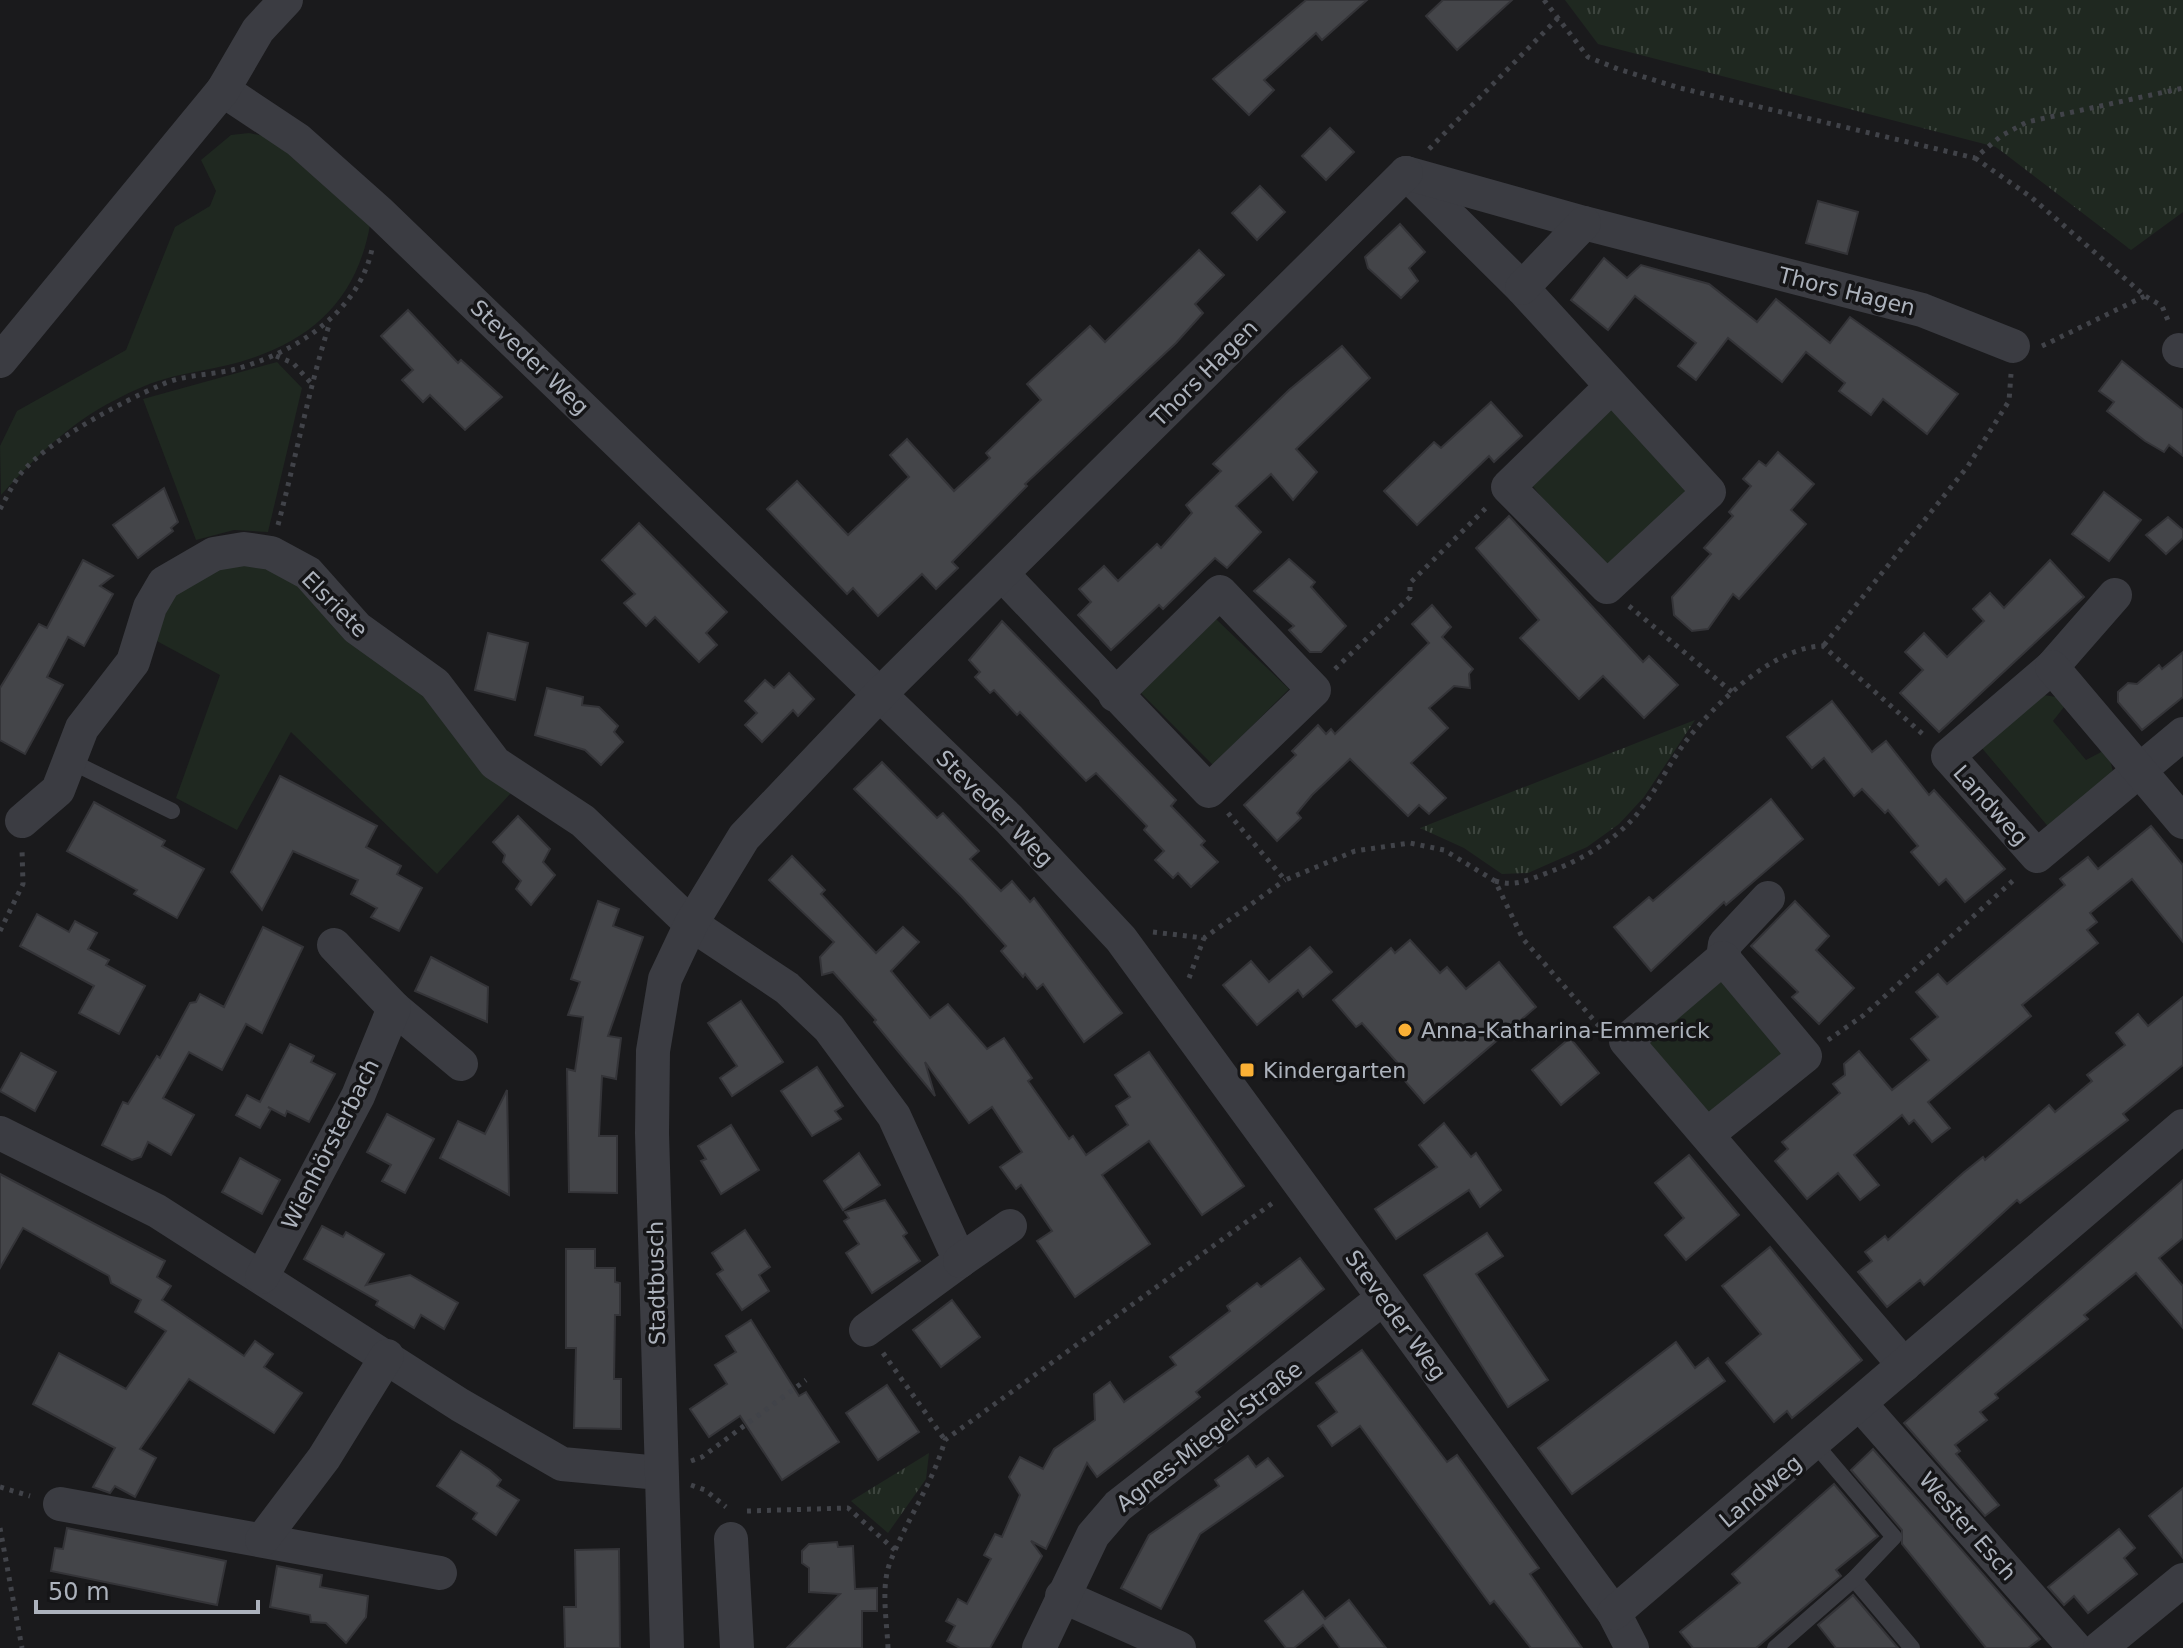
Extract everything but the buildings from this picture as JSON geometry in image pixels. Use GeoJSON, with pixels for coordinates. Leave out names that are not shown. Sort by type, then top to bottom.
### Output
{"type":"FeatureCollection","features":[{"type":"Feature","properties":{"kind":"street"},"geometry":{"type":"LineString","coordinates":[[0,361],[223,90],[258,30],[286,0]]}},
{"type":"Feature","properties":{"kind":"street","name":"Steveder Weg"},"geometry":{"type":"LineString","coordinates":[[223,90],[298,140],[380,213],[1009,819],[1121,939],[1614,1613],[1632,1648]]}},
{"type":"Feature","properties":{"kind":"street"},"geometry":{"type":"LineString","coordinates":[[1406,173],[1522,288],[1612,386],[1709,492],[1607,587],[1508,487],[1612,386]]}},
{"type":"Feature","properties":{"kind":"street","name":"Thors Hagen"},"geometry":{"type":"LineString","coordinates":[[880,694],[1406,173],[1584,223],[1922,310],[2013,346]]}},
{"type":"Feature","properties":{"kind":"street"},"geometry":{"type":"LineString","coordinates":[[1522,288],[1584,223]]}},
{"type":"Feature","properties":{"kind":"street","name":"Elsriete"},"geometry":{"type":"LineString","coordinates":[[22,821],[58,790],[82,728],[133,662],[150,607],[164,583],[214,554],[244,549],[271,553],[308,573],[357,628],[435,684],[495,763],[583,821],[691,924]]}},
{"type":"Feature","properties":{"kind":"street"},"geometry":{"type":"LineString","coordinates":[[1002,574],[1115,695],[1209,791],[1314,690],[1220,592],[1115,695]]}},
{"type":"Feature","properties":{"kind":"street","name":"Landweg"},"geometry":{"type":"LineString","coordinates":[[2115,595],[2052,667],[1948,756],[2037,856],[2141,773],[2183,734]]}},
{"type":"Feature","properties":{"kind":"street"},"geometry":{"type":"LineString","coordinates":[[2052,667],[2183,822]]}},
{"type":"Feature","properties":{"kind":"street","name":"Stadtbusch"},"geometry":{"type":"LineString","coordinates":[[667,1648],[660,1473],[653,1051],[665,979],[691,924],[744,837],[880,694]]}},
{"type":"Feature","properties":{"kind":"street"},"geometry":{"type":"LineString","coordinates":[[1768,898],[1725,944],[1723,958],[1626,1041],[1904,1365]]}},
{"type":"Feature","properties":{"kind":"street"},"geometry":{"type":"LineString","coordinates":[[691,924],[787,988],[829,1028],[894,1116],[960,1261]]}},
{"type":"Feature","properties":{"kind":"street"},"geometry":{"type":"LineString","coordinates":[[334,945],[394,1008],[461,1064]]}},
{"type":"Feature","properties":{"kind":"street"},"geometry":{"type":"LineString","coordinates":[[1708,1134],[1805,1056],[1723,958]]}},
{"type":"Feature","properties":{"kind":"street","name":"Wienhörsterbach"},"geometry":{"type":"LineString","coordinates":[[262,1277],[358,1096],[394,1008]]}},
{"type":"Feature","properties":{"kind":"street","name":"Landweg"},"geometry":{"type":"LineString","coordinates":[[1614,1613],[1861,1405],[2183,1126]]}},
{"type":"Feature","properties":{"kind":"street"},"geometry":{"type":"LineString","coordinates":[[0,1133],[157,1211],[460,1405],[562,1464],[660,1473]]}},
{"type":"Feature","properties":{"kind":"street"},"geometry":{"type":"LineString","coordinates":[[866,1330],[1010,1226]]}},
{"type":"Feature","properties":{"kind":"street","name":"Agnes-Miegel-Straße"},"geometry":{"type":"LineString","coordinates":[[1039,1648],[1093,1535],[1118,1506],[1382,1299]]}},
{"type":"Feature","properties":{"kind":"street"},"geometry":{"type":"LineString","coordinates":[[262,1540],[324,1458],[387,1356]]}},
{"type":"Feature","properties":{"kind":"street","name":"Wester Esch"},"geometry":{"type":"LineString","coordinates":[[1861,1405],[2075,1648]]}},
{"type":"Feature","properties":{"kind":"street"},"geometry":{"type":"LineString","coordinates":[[60,1504],[440,1573]]}},
{"type":"Feature","properties":{"kind":"street"},"geometry":{"type":"LineString","coordinates":[[731,1539],[737,1648]]}},
{"type":"Feature","properties":{"kind":"street"},"geometry":{"type":"LineString","coordinates":[[2100,1648],[2183,1580]]}},
{"type":"Feature","properties":{"kind":"street"},"geometry":{"type":"LineString","coordinates":[[1062,1596],[1179,1648]]}},
{"type":"Feature","properties":{"kind":"lane"},"geometry":{"type":"LineString","coordinates":[[68,760],[172,811]]}},
{"type":"Feature","properties":{"kind":"lane"},"geometry":{"type":"LineString","coordinates":[[1775,1648],[1854,1579],[1894,1537],[1815,1444]]}},
{"type":"Feature","properties":{"kind":"lane"},"geometry":{"type":"LineString","coordinates":[[1854,1579],[1912,1648]]}},
{"type":"Feature","properties":{"kind":"path"},"geometry":{"type":"LineString","coordinates":[[1544,0],[1588,57],[1618,69],[1680,88],[1975,158],[2031,197],[2145,296],[2043,346],[2013,346],[2009,401],[1968,466],[1823,646]]}},
{"type":"Feature","properties":{"kind":"path"},"geometry":{"type":"LineString","coordinates":[[1406,173],[1558,18]]}},
{"type":"Feature","properties":{"kind":"path"},"geometry":{"type":"LineString","coordinates":[[1975,158],[2001,136],[2027,122],[2183,88]]}},
{"type":"Feature","properties":{"kind":"path"},"geometry":{"type":"LineString","coordinates":[[0,509],[22,473],[61,439],[163,384],[233,369],[275,355],[330,321],[358,287],[370,258],[380,213]]}},
{"type":"Feature","properties":{"kind":"path"},"geometry":{"type":"LineString","coordinates":[[271,553],[309,410],[311,383],[330,321]]}},
{"type":"Feature","properties":{"kind":"path"},"geometry":{"type":"LineString","coordinates":[[275,355],[293,363],[311,383]]}},
{"type":"Feature","properties":{"kind":"path"},"geometry":{"type":"LineString","coordinates":[[1314,690],[1410,597],[1410,583],[1508,487]]}},
{"type":"Feature","properties":{"kind":"path"},"geometry":{"type":"LineString","coordinates":[[1607,587],[1732,692]]}},
{"type":"Feature","properties":{"kind":"path"},"geometry":{"type":"LineString","coordinates":[[1121,939],[1158,930],[1204,938],[1285,880],[1355,851],[1410,843],[1444,850],[1495,881],[1511,886],[1563,867],[1603,846],[1638,814],[1687,741],[1732,692],[1764,668],[1806,646],[1823,646],[1948,756]]}},
{"type":"Feature","properties":{"kind":"path"},"geometry":{"type":"LineString","coordinates":[[1209,791],[1285,880]]}},
{"type":"Feature","properties":{"kind":"path"},"geometry":{"type":"LineString","coordinates":[[0,931],[23,884],[22,821]]}},
{"type":"Feature","properties":{"kind":"path"},"geometry":{"type":"LineString","coordinates":[[1805,1056],[1864,1015],[1983,910],[2037,856]]}},
{"type":"Feature","properties":{"kind":"path"},"geometry":{"type":"LineString","coordinates":[[1495,881],[1523,939],[1610,1039],[1626,1041]]}},
{"type":"Feature","properties":{"kind":"path"},"geometry":{"type":"LineString","coordinates":[[888,1648],[886,1591],[891,1560],[937,1470],[945,1440],[1299,1182]]}},
{"type":"Feature","properties":{"kind":"path"},"geometry":{"type":"LineString","coordinates":[[866,1330],[945,1440]]}},
{"type":"Feature","properties":{"kind":"path"},"geometry":{"type":"LineString","coordinates":[[660,1473],[702,1457],[806,1380]]}},
{"type":"Feature","properties":{"kind":"path"},"geometry":{"type":"LineString","coordinates":[[660,1473],[705,1490],[731,1512],[848,1508],[897,1552]]}},
{"type":"Feature","properties":{"kind":"path"},"geometry":{"type":"LineString","coordinates":[[0,1528],[22,1648]]}},
{"type":"Feature","properties":{"kind":"green space"},"geometry":{"type":"Polygon","coordinates":[[[1565,0],[2183,0],[2183,212],[2131,250],[1996,147],[1598,44],[1565,0]]]}},
{"type":"Feature","properties":{"kind":"green space"},"geometry":{"type":"Polygon","coordinates":[[[249,133],[269,137],[370,225],[353,278],[339,299],[323,318],[281,346],[256,357],[151,384],[98,409],[48,447],[1,495],[0,446],[17,411],[126,350],[175,227],[210,206],[216,191],[201,160],[231,135],[249,133]]]}},
{"type":"Feature","properties":{"kind":"green space"},"geometry":{"type":"Polygon","coordinates":[[[277,362],[302,388],[268,532],[234,530],[196,540],[143,399],[277,362]]]}},
{"type":"Feature","properties":{"kind":"green space"},"geometry":{"type":"Polygon","coordinates":[[[1613,403],[1691,490],[1602,572],[1531,484],[1613,403]]]}},
{"type":"Feature","properties":{"kind":"green space"},"geometry":{"type":"Polygon","coordinates":[[[264,563],[296,581],[433,701],[511,793],[437,874],[291,732],[237,830],[176,798],[220,675],[153,639],[175,595],[207,569],[264,563]]]}},
{"type":"Feature","properties":{"kind":"green space"},"geometry":{"type":"Polygon","coordinates":[[[1216,619],[1289,689],[1213,765],[1141,693],[1216,619]]]}},
{"type":"Feature","properties":{"kind":"green space"},"geometry":{"type":"Polygon","coordinates":[[[2044,695],[2056,697],[2064,707],[2053,721],[2086,760],[2103,751],[2110,759],[2113,772],[2051,830],[1981,747],[2044,695]]]}},
{"type":"Feature","properties":{"kind":"green space"},"geometry":{"type":"Polygon","coordinates":[[[1695,720],[1644,797],[1619,824],[1587,847],[1528,873],[1502,874],[1464,848],[1420,828],[1695,720]]]}},
{"type":"Feature","properties":{"kind":"green space"},"geometry":{"type":"Polygon","coordinates":[[[1719,977],[1786,1055],[1711,1117],[1647,1040],[1719,977]]]}},
{"type":"Feature","properties":{"kind":"green space"},"geometry":{"type":"Polygon","coordinates":[[[929,1453],[926,1479],[888,1533],[851,1501],[929,1453]]]}},
{"type":"Feature","properties":{"kind":"place","name":"Anna-Katharina-Emmerick"},"geometry":{"type":"Point","coordinates":[1405,1030]}},
{"type":"Feature","properties":{"kind":"place","name":"Kindergarten"},"geometry":{"type":"Point","coordinates":[1247,1070]}}]}
